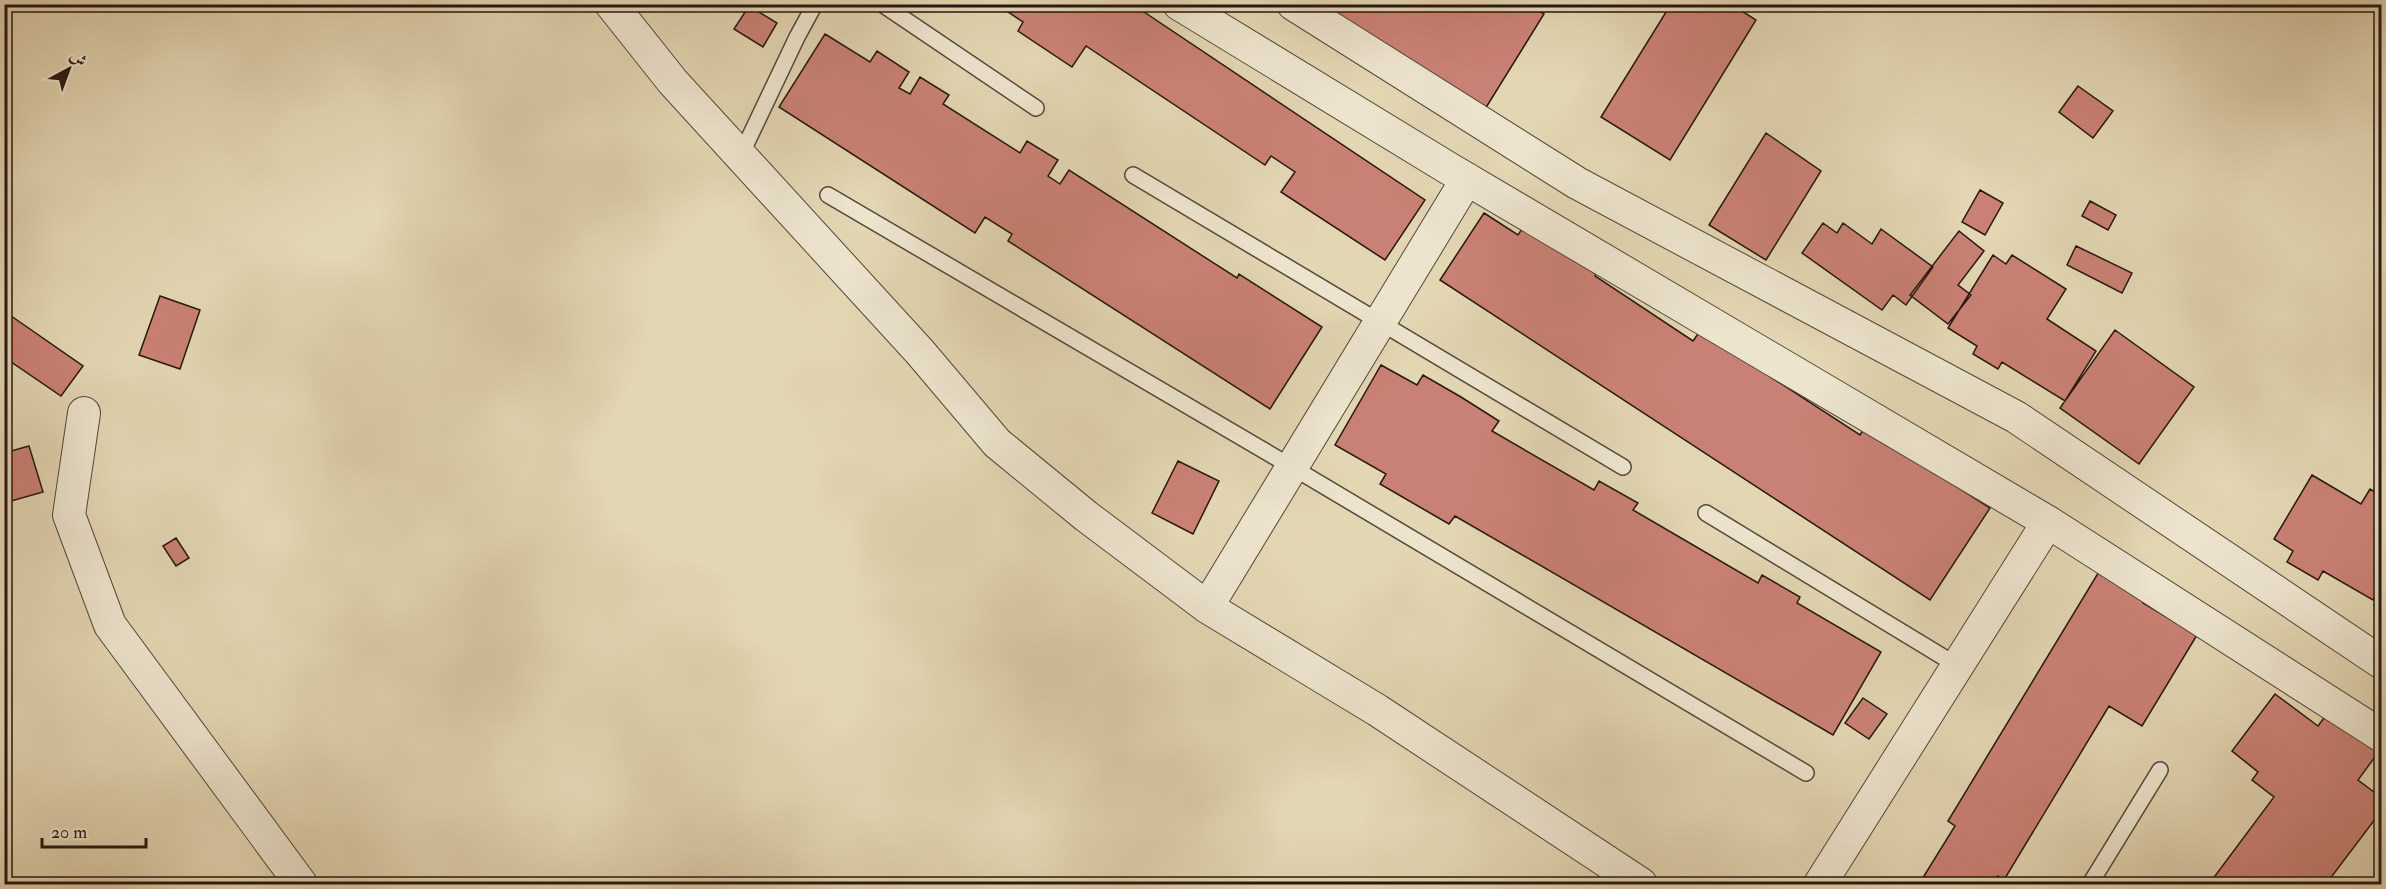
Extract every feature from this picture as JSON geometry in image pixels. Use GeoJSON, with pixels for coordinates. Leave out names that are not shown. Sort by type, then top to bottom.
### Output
{"type":"FeatureCollection","features":[{"type":"Feature","properties":{"kind":"street"},"geometry":{"type":"LineString","coordinates":[[611,4],[673,82],[920,352],[997,443],[1086,516],[1207,607],[1377,710],[1641,885]]}},
{"type":"Feature","properties":{"kind":"street"},"geometry":{"type":"LineString","coordinates":[[1179,4],[1467,179],[2048,522],[2382,736]]}},
{"type":"Feature","properties":{"kind":"street"},"geometry":{"type":"LineString","coordinates":[[1293,4],[1577,183],[2016,417],[2382,663]]}},
{"type":"Feature","properties":{"kind":"street"},"geometry":{"type":"LineString","coordinates":[[1207,607],[1467,179]]}},
{"type":"Feature","properties":{"kind":"street"},"geometry":{"type":"LineString","coordinates":[[84,413],[69,515],[110,625],[301,885]]}},
{"type":"Feature","properties":{"kind":"street"},"geometry":{"type":"LineString","coordinates":[[1820,885],[2048,522]]}},
{"type":"Feature","properties":{"kind":"lane"},"geometry":{"type":"LineString","coordinates":[[740,157],[815,4]]}},
{"type":"Feature","properties":{"kind":"lane"},"geometry":{"type":"LineString","coordinates":[[882,4],[1036,108]]}},
{"type":"Feature","properties":{"kind":"lane"},"geometry":{"type":"LineString","coordinates":[[1133,175],[1623,467]]}},
{"type":"Feature","properties":{"kind":"lane"},"geometry":{"type":"LineString","coordinates":[[828,195],[1292,467],[1806,773]]}},
{"type":"Feature","properties":{"kind":"lane"},"geometry":{"type":"LineString","coordinates":[[1707,513],[1958,666]]}},
{"type":"Feature","properties":{"kind":"lane"},"geometry":{"type":"LineString","coordinates":[[2090,885],[2160,770]]}},
{"type":"Feature","properties":{"kind":"building"},"geometry":{"type":"Polygon","coordinates":[[[996,4],[1132,4],[1425,200],[1385,260],[1281,192],[1295,172],[1271,156],[1265,165],[1086,46],[1072,67],[1018,31],[1023,22],[996,4]]]}},
{"type":"Feature","properties":{"kind":"building"},"geometry":{"type":"Polygon","coordinates":[[[1306,4],[1528,4],[1544,14],[1482,114],[1306,4]]]}},
{"type":"Feature","properties":{"kind":"building"},"geometry":{"type":"Polygon","coordinates":[[[1671,4],[1731,4],[1756,20],[1670,160],[1601,117],[1671,4]]]}},
{"type":"Feature","properties":{"kind":"building"},"geometry":{"type":"Polygon","coordinates":[[[749,6],[777,23],[763,47],[734,29],[749,6]]]}},
{"type":"Feature","properties":{"kind":"building"},"geometry":{"type":"Polygon","coordinates":[[[825,34],[870,62],[877,51],[909,72],[899,88],[910,94],[920,77],[949,95],[943,104],[1020,153],[1027,141],[1058,160],[1048,176],[1060,184],[1069,170],[1237,278],[1239,274],[1322,327],[1270,409],[1008,241],[1012,234],[985,217],[975,233],[779,107],[825,34]]]}},
{"type":"Feature","properties":{"kind":"building"},"geometry":{"type":"Polygon","coordinates":[[[2078,86],[2113,111],[2093,138],[2059,112],[2078,86]]]}},
{"type":"Feature","properties":{"kind":"building"},"geometry":{"type":"Polygon","coordinates":[[[1766,133],[1821,171],[1766,260],[1709,225],[1766,133]]]}},
{"type":"Feature","properties":{"kind":"building"},"geometry":{"type":"Polygon","coordinates":[[[1980,190],[2003,203],[1985,235],[1962,222],[1980,190]]]}},
{"type":"Feature","properties":{"kind":"building"},"geometry":{"type":"Polygon","coordinates":[[[2090,201],[2116,215],[2108,230],[2082,216],[2090,201]]]}},
{"type":"Feature","properties":{"kind":"building"},"geometry":{"type":"Polygon","coordinates":[[[1484,213],[1518,235],[1526,223],[1598,271],[1595,276],[1693,341],[1700,331],[1860,435],[1865,427],[1990,508],[1930,600],[1440,280],[1484,213]]]}},
{"type":"Feature","properties":{"kind":"building"},"geometry":{"type":"Polygon","coordinates":[[[1823,223],[1837,233],[1843,223],[1872,244],[1881,229],[1933,267],[1906,305],[1893,295],[1882,310],[1802,253],[1823,223]]]}},
{"type":"Feature","properties":{"kind":"building"},"geometry":{"type":"Polygon","coordinates":[[[1959,231],[1984,251],[1958,285],[1971,295],[1948,324],[1910,295],[1959,231]]]}},
{"type":"Feature","properties":{"kind":"building"},"geometry":{"type":"Polygon","coordinates":[[[2076,246],[2132,273],[2122,293],[2067,265],[2076,246]]]}},
{"type":"Feature","properties":{"kind":"building"},"geometry":{"type":"Polygon","coordinates":[[[1993,255],[2006,264],[2012,255],[2066,289],[2047,319],[2096,351],[2065,401],[2002,362],[1998,369],[1973,354],[1977,346],[1948,328],[1993,255]]]}},
{"type":"Feature","properties":{"kind":"building"},"geometry":{"type":"Polygon","coordinates":[[[160,296],[200,310],[180,369],[139,355],[160,296]]]}},
{"type":"Feature","properties":{"kind":"building"},"geometry":{"type":"Polygon","coordinates":[[[4,311],[83,366],[61,396],[4,357],[4,311]]]}},
{"type":"Feature","properties":{"kind":"building"},"geometry":{"type":"Polygon","coordinates":[[[2115,330],[2194,387],[2139,464],[2060,408],[2115,330]]]}},
{"type":"Feature","properties":{"kind":"building"},"geometry":{"type":"Polygon","coordinates":[[[1381,365],[1417,385],[1423,375],[1499,421],[1492,431],[1594,490],[1599,481],[1638,503],[1633,510],[1758,583],[1762,575],[1800,597],[1797,603],[1881,652],[1833,735],[1455,516],[1449,524],[1380,484],[1386,474],[1335,445],[1381,365]]]}},
{"type":"Feature","properties":{"kind":"building"},"geometry":{"type":"Polygon","coordinates":[[[29,446],[43,492],[4,503],[4,453],[29,446]]]}},
{"type":"Feature","properties":{"kind":"building"},"geometry":{"type":"Polygon","coordinates":[[[1178,461],[1219,481],[1193,534],[1152,513],[1178,461]]]}},
{"type":"Feature","properties":{"kind":"building"},"geometry":{"type":"Polygon","coordinates":[[[2312,475],[2361,504],[2370,489],[2382,496],[2382,584],[2373,600],[2323,571],[2318,580],[2287,562],[2293,551],[2274,539],[2312,475]]]}},
{"type":"Feature","properties":{"kind":"building"},"geometry":{"type":"Polygon","coordinates":[[[176,538],[189,558],[176,566],[163,546],[176,538]]]}},
{"type":"Feature","properties":{"kind":"building"},"geometry":{"type":"Polygon","coordinates":[[[2103,565],[2149,593],[2143,603],[2197,635],[2142,726],[2109,706],[2004,880],[1998,876],[1993,884],[1919,884],[1955,826],[1948,821],[2103,565]]]}},
{"type":"Feature","properties":{"kind":"building"},"geometry":{"type":"Polygon","coordinates":[[[2382,593],[2382,610],[2374,605],[2382,593]]]}},
{"type":"Feature","properties":{"kind":"building"},"geometry":{"type":"Polygon","coordinates":[[[2275,694],[2318,726],[2329,711],[2380,750],[2358,780],[2382,798],[2382,810],[2326,884],[2209,884],[2274,797],[2252,780],[2258,772],[2232,751],[2275,694]]]}},
{"type":"Feature","properties":{"kind":"building"},"geometry":{"type":"Polygon","coordinates":[[[1863,698],[1887,714],[1869,739],[1845,723],[1863,698]]]}}]}
